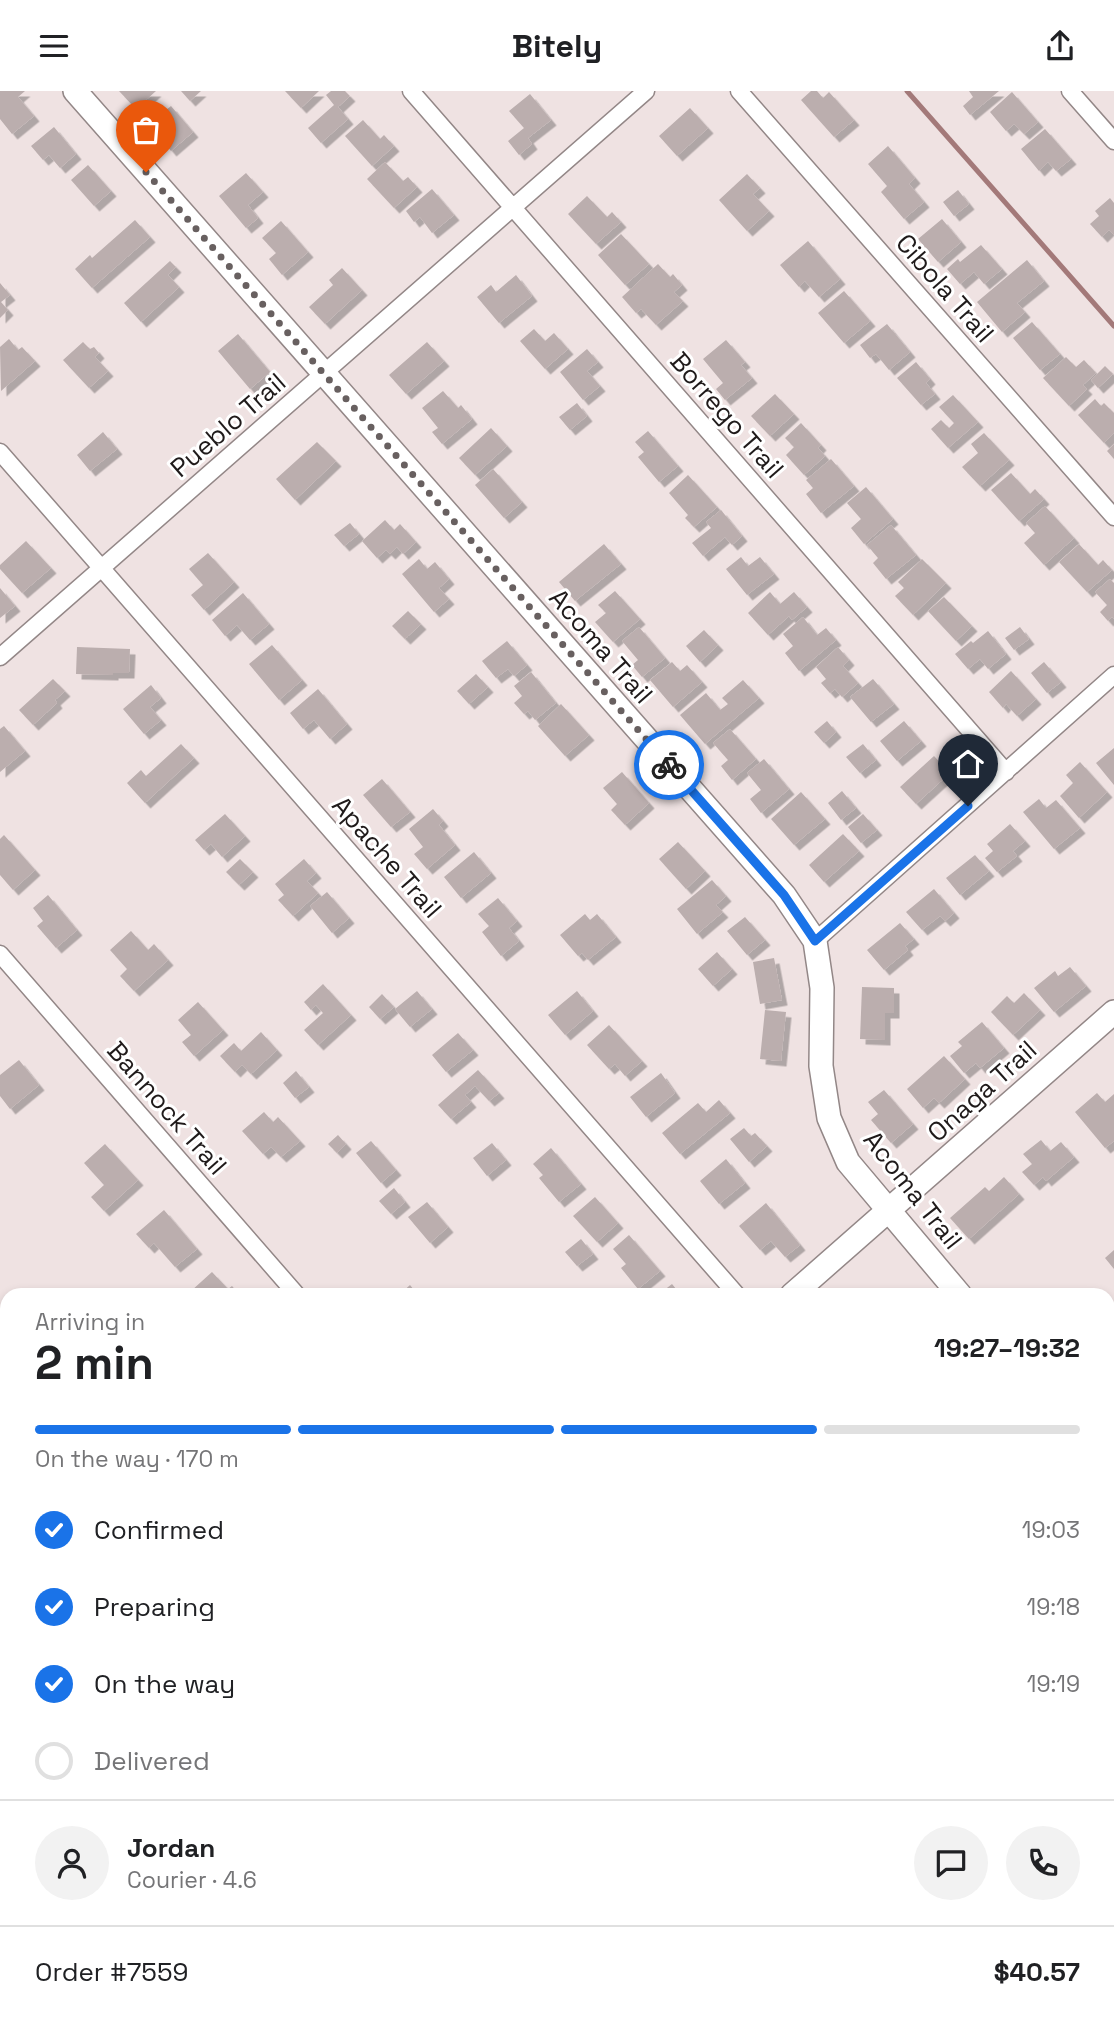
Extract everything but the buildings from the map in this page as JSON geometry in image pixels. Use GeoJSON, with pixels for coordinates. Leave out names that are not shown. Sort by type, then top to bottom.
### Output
{"type":"FeatureCollection","features":[{"type":"Feature","properties":{"kind":"street","name":"Acoma Trail"},"geometry":{"type":"LineString","coordinates":[[75,91],[784,895],[815,941],[822,988],[821,1066],[829,1118],[848,1162],[954,1288]]}},
{"type":"Feature","properties":{"kind":"street","name":"Borrego Trail"},"geometry":{"type":"LineString","coordinates":[[411,91],[1006,772]]}},
{"type":"Feature","properties":{"kind":"street","name":"Pueblo Trail"},"geometry":{"type":"LineString","coordinates":[[0,657],[646,91]]}},
{"type":"Feature","properties":{"kind":"street","name":"Cibola Trail"},"geometry":{"type":"LineString","coordinates":[[739,91],[1114,517]]}},
{"type":"Feature","properties":{"kind":"street"},"geometry":{"type":"LineString","coordinates":[[1070,91],[1114,141]]}},
{"type":"Feature","properties":{"kind":"street","name":"Apache Trail"},"geometry":{"type":"LineString","coordinates":[[0,452],[731,1288]]}},
{"type":"Feature","properties":{"kind":"street"},"geometry":{"type":"LineString","coordinates":[[815,941],[1114,675]]}},
{"type":"Feature","properties":{"kind":"street","name":"Bannock Trail"},"geometry":{"type":"LineString","coordinates":[[0,954],[291,1288]]}},
{"type":"Feature","properties":{"kind":"street","name":"Onaga Trail"},"geometry":{"type":"LineString","coordinates":[[800,1288],[1114,1012]]}},
{"type":"Feature","properties":{"kind":"waterway"},"geometry":{"type":"LineString","coordinates":[[907,91],[1114,326]]}},
{"type":"Feature","properties":{"kind":"way so far"},"geometry":{"type":"LineString","coordinates":[[146,172],[669,765]]}},
{"type":"Feature","properties":{"kind":"route"},"geometry":{"type":"LineString","coordinates":[[669,765],[784,895],[815,941],[968,806]]}}]}
